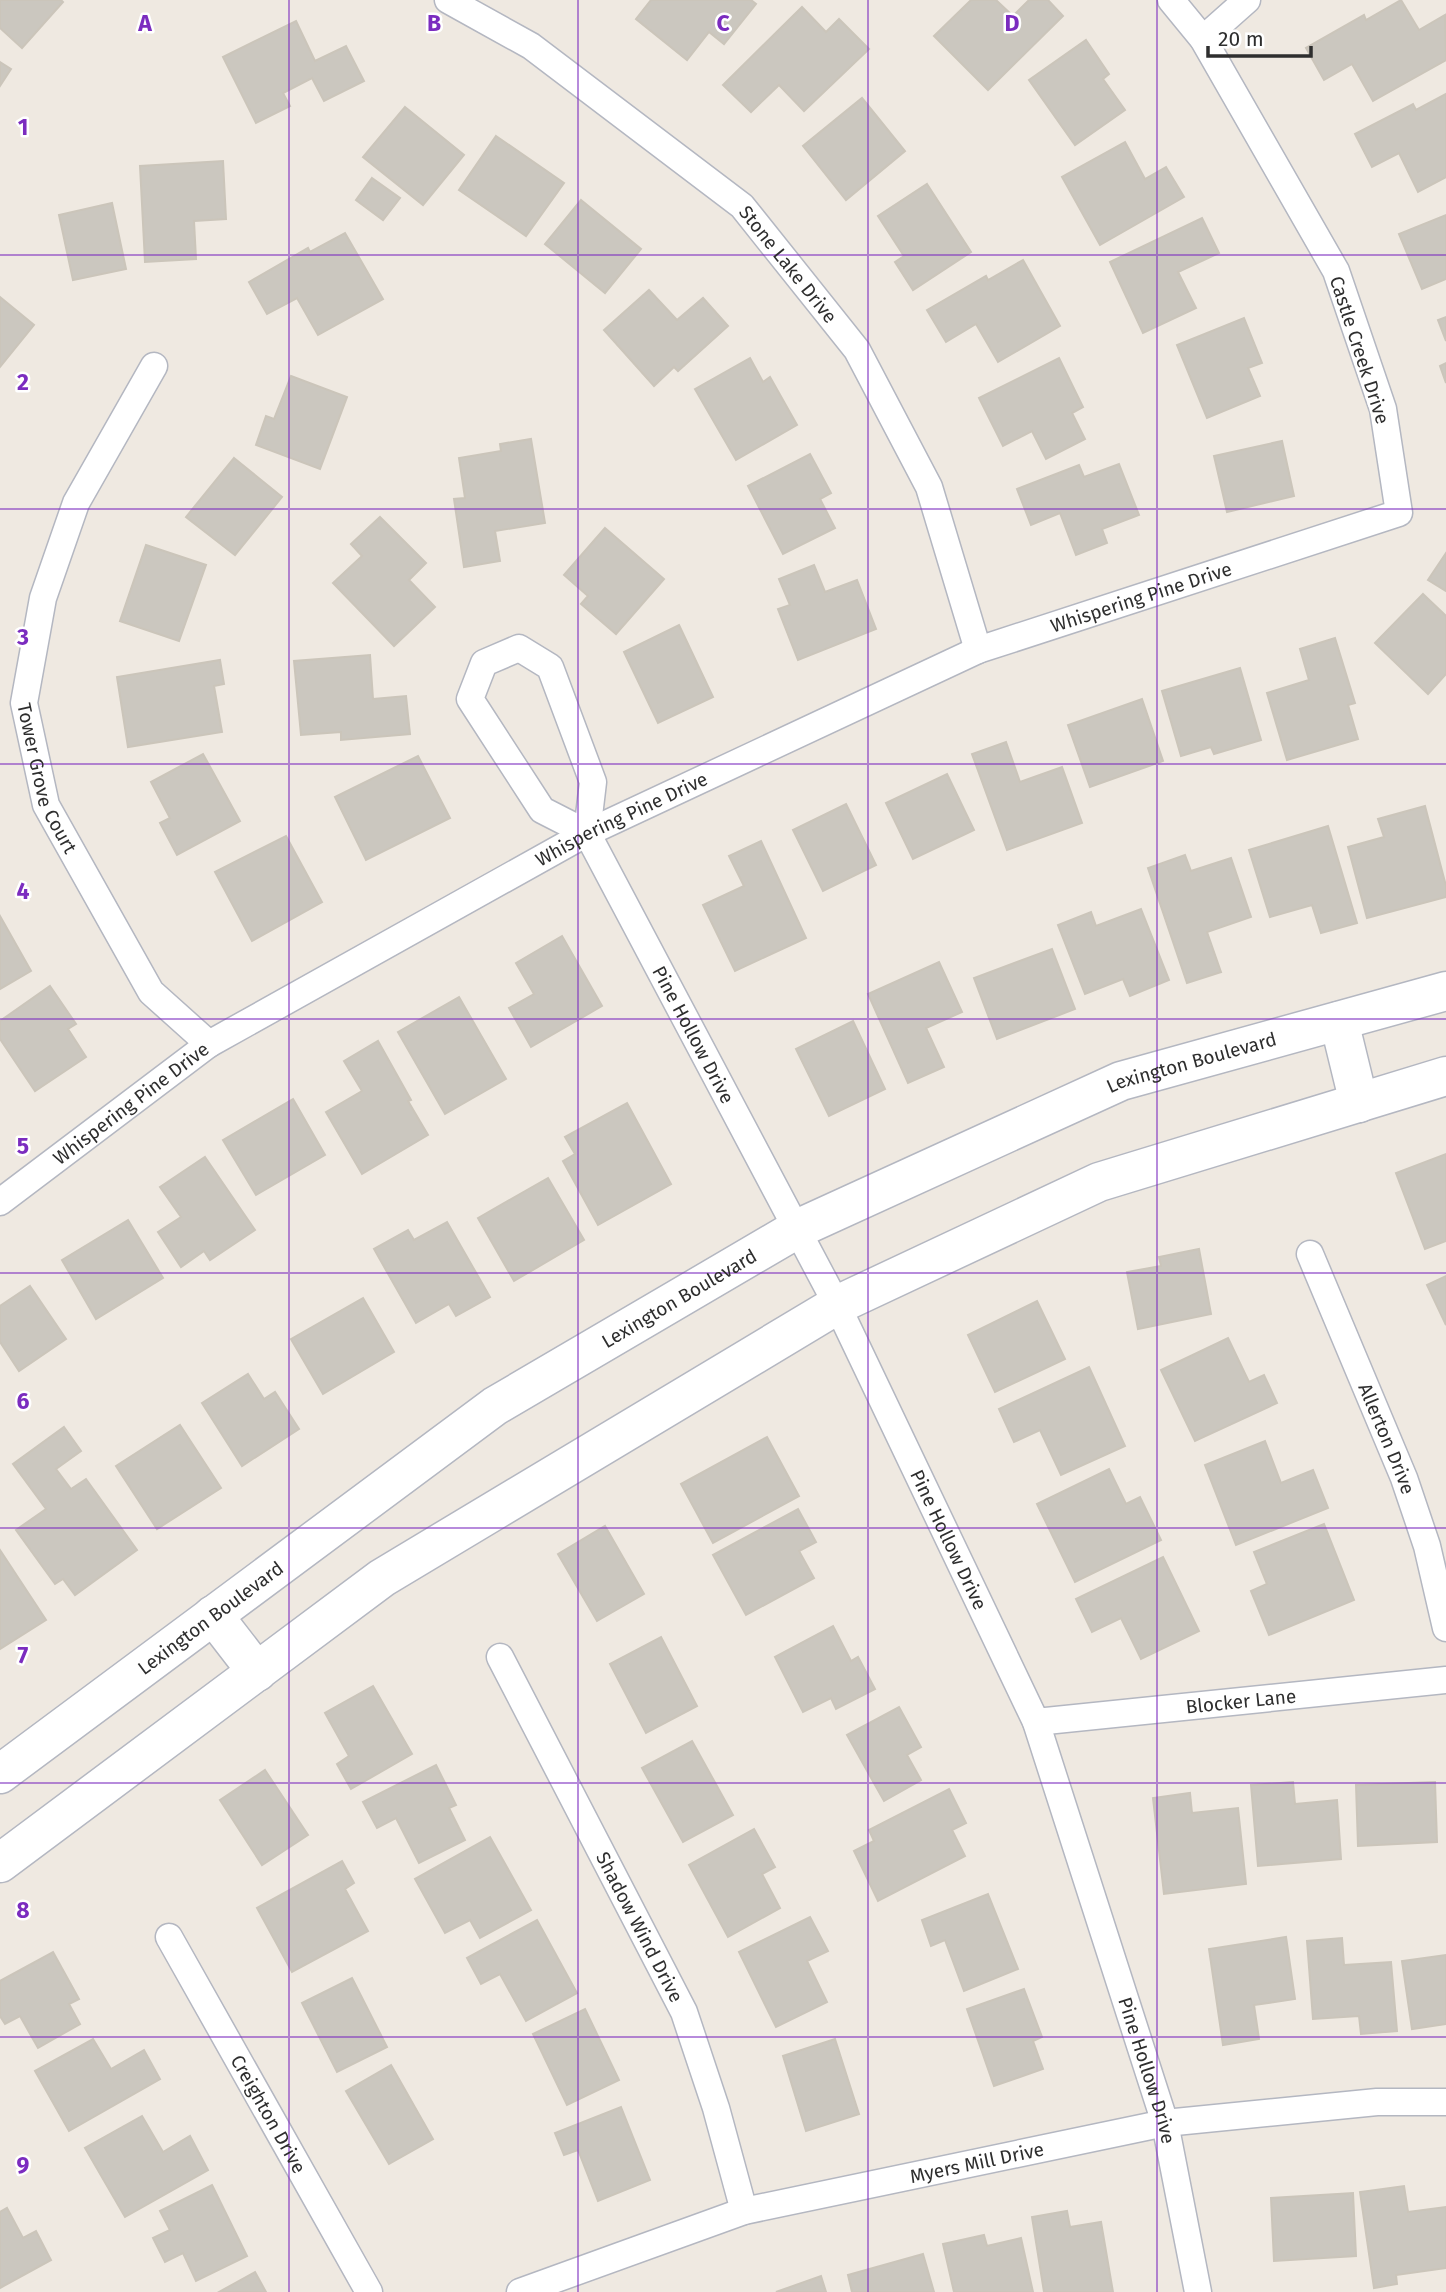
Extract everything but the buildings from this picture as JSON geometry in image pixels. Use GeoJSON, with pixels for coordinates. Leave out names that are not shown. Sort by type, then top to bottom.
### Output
{"type":"FeatureCollection","features":[{"type":"Feature","properties":{"kind":"street","name":"Stone Lake Drive"},"geometry":{"type":"LineString","coordinates":[[448,0],[531,46],[742,205],[857,349],[929,487],[978,650]]}},
{"type":"Feature","properties":{"kind":"street","name":"Castle Creek Drive"},"geometry":{"type":"LineString","coordinates":[[1171,0],[1203,39],[1336,271],[1383,409],[1399,513],[1298,546]]}},
{"type":"Feature","properties":{"kind":"street"},"geometry":{"type":"LineString","coordinates":[[1203,39],[1247,0]]}},
{"type":"Feature","properties":{"kind":"street","name":"Tower Grove Court"},"geometry":{"type":"LineString","coordinates":[[154,366],[76,503],[43,598],[24,703],[46,805],[151,992],[209,1044]]}},
{"type":"Feature","properties":{"kind":"street","name":"Whispering Pine Drive"},"geometry":{"type":"LineString","coordinates":[[0,1202],[209,1044],[587,833],[978,650],[1298,546]]}},
{"type":"Feature","properties":{"kind":"street"},"geometry":{"type":"LineString","coordinates":[[519,648],[550,667],[593,782],[587,833],[542,810],[470,699],[484,663],[519,648]]}},
{"type":"Feature","properties":{"kind":"street","name":"Pine Hollow Drive"},"geometry":{"type":"LineString","coordinates":[[587,833],[837,1305],[1036,1722],[1165,2123],[1198,2292]]}},
{"type":"Feature","properties":{"kind":"street","name":"Lexington Boulevard"},"geometry":{"type":"LineString","coordinates":[[0,1774],[495,1406],[797,1229],[1121,1081],[1446,991]]}},
{"type":"Feature","properties":{"kind":"street"},"geometry":{"type":"LineString","coordinates":[[1339,1021],[1359,1103]]}},
{"type":"Feature","properties":{"kind":"street"},"geometry":{"type":"LineString","coordinates":[[0,1864],[383,1578],[837,1305],[1100,1182],[1446,1076]]}},
{"type":"Feature","properties":{"kind":"street","name":"Allerton Drive"},"geometry":{"type":"LineString","coordinates":[[1310,1254],[1404,1478],[1427,1546],[1446,1628]]}},
{"type":"Feature","properties":{"kind":"street"},"geometry":{"type":"LineString","coordinates":[[213,1615],[257,1672]]}},
{"type":"Feature","properties":{"kind":"street","name":"Shadow Wind Drive"},"geometry":{"type":"LineString","coordinates":[[500,1657],[684,2012],[716,2108],[744,2211]]}},
{"type":"Feature","properties":{"kind":"street","name":"Blocker Lane"},"geometry":{"type":"LineString","coordinates":[[1036,1722],[1446,1680]]}},
{"type":"Feature","properties":{"kind":"street","name":"Creighton Drive"},"geometry":{"type":"LineString","coordinates":[[169,1937],[369,2292]]}},
{"type":"Feature","properties":{"kind":"street","name":"Myers Mill Drive"},"geometry":{"type":"LineString","coordinates":[[520,2292],[744,2211],[1165,2123],[1377,2102],[1446,2102]]}}]}
